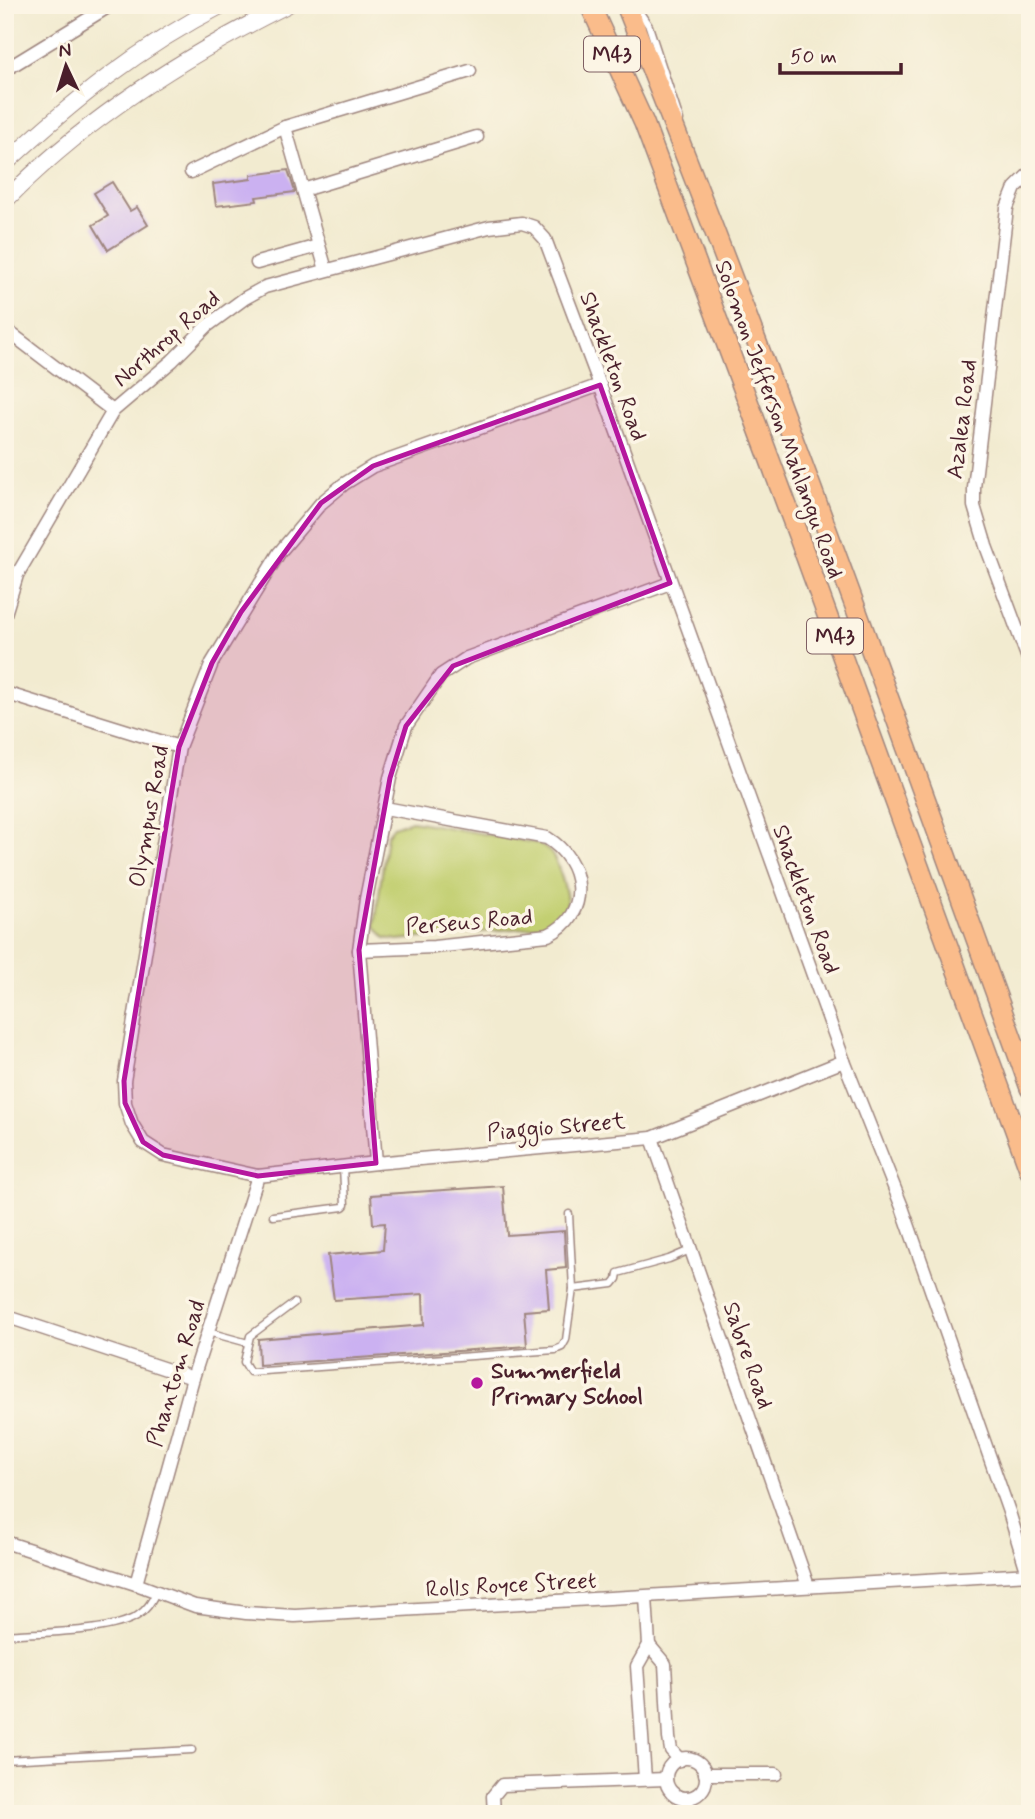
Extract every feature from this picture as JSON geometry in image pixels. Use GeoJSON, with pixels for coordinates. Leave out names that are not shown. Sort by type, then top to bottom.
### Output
{"type":"FeatureCollection","features":[{"type":"Feature","properties":{"kind":"main road","name":"Solomon Jefferson Mahlangu Road"},"geometry":{"type":"LineString","coordinates":[[590,5],[644,123],[1030,1171]]}},
{"type":"Feature","properties":{"kind":"main road","name":"Solomon Jefferson Mahlangu Road"},"geometry":{"type":"LineString","coordinates":[[626,5],[692,170],[859,615],[1030,1088]]}},
{"type":"Feature","properties":{"kind":"street"},"geometry":{"type":"LineString","coordinates":[[5,70],[111,5]]}},
{"type":"Feature","properties":{"kind":"street"},"geometry":{"type":"LineString","coordinates":[[5,164],[48,124],[120,66],[189,22],[222,5]]}},
{"type":"Feature","properties":{"kind":"street"},"geometry":{"type":"LineString","coordinates":[[5,201],[73,141],[119,106],[225,38],[288,5]]}},
{"type":"Feature","properties":{"kind":"street"},"geometry":{"type":"LineString","coordinates":[[191,172],[285,127],[470,71]]}},
{"type":"Feature","properties":{"kind":"street"},"geometry":{"type":"LineString","coordinates":[[285,127],[326,270]]}},
{"type":"Feature","properties":{"kind":"street"},"geometry":{"type":"LineString","coordinates":[[303,190],[477,137]]}},
{"type":"Feature","properties":{"kind":"street","name":"Azalea Road"},"geometry":{"type":"LineString","coordinates":[[1028,174],[1015,188],[1007,208],[974,506],[1030,664]]}},
{"type":"Feature","properties":{"kind":"street","name":"Northrop Road"},"geometry":{"type":"LineString","coordinates":[[5,614],[17,575],[113,411],[172,361],[206,326],[245,298],[265,287],[488,227],[522,223],[534,227],[545,239]]}},
{"type":"Feature","properties":{"kind":"street","name":"Shackleton Road"},"geometry":{"type":"LineString","coordinates":[[545,239],[844,1061],[902,1207],[1029,1574]]}},
{"type":"Feature","properties":{"kind":"street"},"geometry":{"type":"LineString","coordinates":[[257,263],[318,246]]}},
{"type":"Feature","properties":{"kind":"street"},"geometry":{"type":"LineString","coordinates":[[5,329],[113,411]]}},
{"type":"Feature","properties":{"kind":"street","name":"Olympus Road"},"geometry":{"type":"LineString","coordinates":[[258,1176],[163,1155],[143,1142],[132,1124],[125,1103],[124,1081],[179,747],[212,663],[279,554],[321,503],[336,490],[373,466],[600,385]]}},
{"type":"Feature","properties":{"kind":"street"},"geometry":{"type":"LineString","coordinates":[[376,1163],[359,950],[390,778],[406,726],[441,675],[467,658],[670,583]]}},
{"type":"Feature","properties":{"kind":"street"},"geometry":{"type":"LineString","coordinates":[[5,693],[179,747]]}},
{"type":"Feature","properties":{"kind":"street","name":"Perseus Road"},"geometry":{"type":"LineString","coordinates":[[359,950],[435,947],[548,934],[559,929],[571,917],[579,892],[573,869],[560,846],[547,838],[385,808]]}},
{"type":"Feature","properties":{"kind":"street","name":"Piaggio Street"},"geometry":{"type":"LineString","coordinates":[[258,1176],[652,1138],[844,1061]]}},
{"type":"Feature","properties":{"kind":"street","name":"Sabre Road"},"geometry":{"type":"LineString","coordinates":[[652,1138],[808,1586]]}},
{"type":"Feature","properties":{"kind":"street","name":"Phantom Road"},"geometry":{"type":"LineString","coordinates":[[136,1584],[193,1378],[258,1176]]}},
{"type":"Feature","properties":{"kind":"street"},"geometry":{"type":"LineString","coordinates":[[5,1316],[193,1378]]}},
{"type":"Feature","properties":{"kind":"street","name":"Rolls Royce Street"},"geometry":{"type":"LineString","coordinates":[[5,1542],[157,1591],[194,1606],[246,1614],[295,1616],[1029,1574]]}},
{"type":"Feature","properties":{"kind":"street"},"geometry":{"type":"LineString","coordinates":[[646,1597],[650,1650],[665,1664],[669,1738],[671,1750],[680,1760]]}},
{"type":"Feature","properties":{"kind":"street"},"geometry":{"type":"LineString","coordinates":[[645,1779],[637,1666],[650,1650]]}},
{"type":"Feature","properties":{"kind":"street"},"geometry":{"type":"LineString","coordinates":[[692,1759],[703,1768],[704,1788],[693,1797],[681,1797],[670,1790],[666,1779],[670,1767],[680,1760],[692,1759]]}},
{"type":"Feature","properties":{"kind":"street"},"geometry":{"type":"LineString","coordinates":[[705,1774],[776,1774]]}},
{"type":"Feature","properties":{"kind":"street"},"geometry":{"type":"LineString","coordinates":[[494,1814],[493,1796],[502,1785],[666,1779]]}},
{"type":"Feature","properties":{"kind":"street"},"geometry":{"type":"LineString","coordinates":[[687,1798],[688,1814]]}},
{"type":"Feature","properties":{"kind":"lane"},"geometry":{"type":"LineString","coordinates":[[635,5],[649,26],[677,106],[692,170]]}},
{"type":"Feature","properties":{"kind":"lane"},"geometry":{"type":"LineString","coordinates":[[273,1216],[343,1207],[343,1167]]}},
{"type":"Feature","properties":{"kind":"lane"},"geometry":{"type":"LineString","coordinates":[[294,1303],[250,1336],[244,1362],[250,1372],[555,1350],[562,1347],[566,1340],[573,1289],[569,1214]]}},
{"type":"Feature","properties":{"kind":"lane"},"geometry":{"type":"LineString","coordinates":[[573,1289],[613,1283],[618,1273],[669,1259],[690,1250]]}},
{"type":"Feature","properties":{"kind":"lane"},"geometry":{"type":"LineString","coordinates":[[208,1332],[248,1343]]}},
{"type":"Feature","properties":{"kind":"lane"},"geometry":{"type":"LineString","coordinates":[[5,1635],[108,1626],[134,1618],[149,1607],[157,1591]]}},
{"type":"Feature","properties":{"kind":"lane"},"geometry":{"type":"LineString","coordinates":[[5,1760],[192,1750]]}},
{"type":"Feature","properties":{"kind":"highlighted area"},"geometry":{"type":"Polygon","coordinates":[[[600,385],[670,583],[453,666],[406,726],[390,778],[359,950],[376,1163],[258,1176],[163,1155],[143,1142],[125,1103],[124,1081],[179,747],[212,663],[241,612],[321,503],[373,466],[600,385]]]}},
{"type":"Feature","properties":{"kind":"green space"},"geometry":{"type":"Polygon","coordinates":[[[412,821],[535,843],[544,847],[552,855],[562,878],[567,903],[564,912],[553,921],[534,927],[398,940],[385,938],[375,925],[387,835],[393,827],[412,821]]]}},
{"type":"Feature","properties":{"kind":"building"},"geometry":{"type":"Polygon","coordinates":[[[288,170],[295,192],[256,197],[257,201],[216,206],[213,184],[288,170]]]}},
{"type":"Feature","properties":{"kind":"building"},"geometry":{"type":"Polygon","coordinates":[[[112,182],[130,211],[137,207],[148,225],[108,250],[93,225],[108,216],[94,193],[112,182]]]}},
{"type":"Feature","properties":{"kind":"building"},"geometry":{"type":"Polygon","coordinates":[[[503,1186],[507,1235],[564,1231],[566,1268],[546,1270],[549,1309],[524,1311],[527,1346],[259,1365],[258,1339],[424,1325],[423,1294],[334,1300],[328,1255],[383,1250],[385,1223],[373,1224],[371,1195],[503,1186]]]}},
{"type":"Feature","properties":{"kind":"place","name":"Summerfield Primary School"},"geometry":{"type":"Point","coordinates":[477,1383]}}]}
